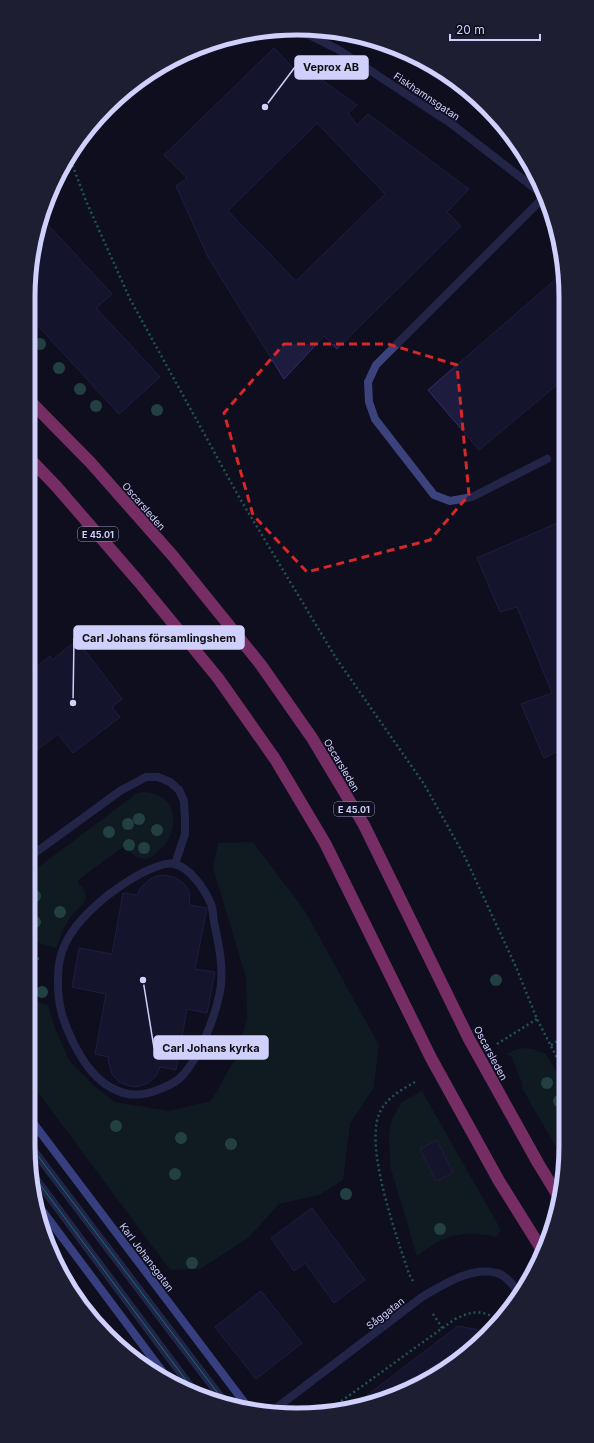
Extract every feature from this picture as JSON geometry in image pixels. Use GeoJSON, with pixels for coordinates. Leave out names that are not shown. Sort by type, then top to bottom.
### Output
{"type":"FeatureCollection","features":[{"type":"Feature","properties":{"kind":"highway","name":"Oscarsleden"},"geometry":{"type":"LineString","coordinates":[[35,406],[90,462],[173,556],[261,665],[312,738],[364,825],[469,1039],[555,1191]]}},
{"type":"Feature","properties":{"kind":"highway","name":"E 45.01"},"geometry":{"type":"LineString","coordinates":[[35,464],[140,582],[218,678],[275,759],[325,843],[435,1064],[499,1181],[539,1245]]}},
{"type":"Feature","properties":{"kind":"street","name":"Fiskhamnsgatan"},"geometry":{"type":"LineString","coordinates":[[311,36],[339,50],[453,125],[535,189]]}},
{"type":"Feature","properties":{"kind":"street"},"geometry":{"type":"LineString","coordinates":[[541,202],[376,365],[368,382],[369,402],[375,419],[434,495],[450,501],[472,497],[547,459]]}},
{"type":"Feature","properties":{"kind":"street"},"geometry":{"type":"LineString","coordinates":[[35,853],[120,791],[146,777],[158,777],[170,782],[179,790],[184,801],[185,834],[175,864]]}},
{"type":"Feature","properties":{"kind":"street"},"geometry":{"type":"LineString","coordinates":[[175,864],[189,872],[198,881],[211,905],[219,946],[221,974],[220,995],[212,1022],[193,1062],[183,1076],[172,1084],[153,1092],[143,1095],[128,1095],[105,1084],[92,1073],[77,1049],[61,1016],[58,998],[59,964],[66,942],[74,928],[92,908],[123,884],[140,874],[160,865],[175,864]]}},
{"type":"Feature","properties":{"kind":"street","name":"Karl Johansgatan"},"geometry":{"type":"LineString","coordinates":[[35,1125],[244,1403]]}},
{"type":"Feature","properties":{"kind":"street"},"geometry":{"type":"LineString","coordinates":[[35,1153],[220,1396]]}},
{"type":"Feature","properties":{"kind":"street"},"geometry":{"type":"LineString","coordinates":[[37,1180],[189,1385]]}},
{"type":"Feature","properties":{"kind":"street"},"geometry":{"type":"LineString","coordinates":[[44,1213],[162,1370]]}},
{"type":"Feature","properties":{"kind":"street","name":"Såggatan"},"geometry":{"type":"LineString","coordinates":[[278,1407],[422,1297],[445,1284],[466,1275],[484,1272],[498,1273],[514,1285],[517,1289]]}},
{"type":"Feature","properties":{"kind":"path"},"geometry":{"type":"LineString","coordinates":[[72,163],[86,200],[130,299],[182,396],[239,497],[336,658],[424,784],[465,857],[516,967],[537,1019],[559,1061]]}},
{"type":"Feature","properties":{"kind":"path"},"geometry":{"type":"LineString","coordinates":[[493,1046],[537,1019]]}},
{"type":"Feature","properties":{"kind":"path"},"geometry":{"type":"LineString","coordinates":[[551,1045],[559,1040]]}},
{"type":"Feature","properties":{"kind":"path"},"geometry":{"type":"LineString","coordinates":[[415,1082],[398,1092],[386,1102],[379,1114],[376,1148],[379,1173],[409,1274],[443,1329]]}},
{"type":"Feature","properties":{"kind":"path"},"geometry":{"type":"LineString","coordinates":[[336,1405],[455,1319],[476,1311],[495,1318]]}},
{"type":"Feature","properties":{"kind":"highlighted area"},"geometry":{"type":"Polygon","coordinates":[[[284,344],[388,344],[457,365],[469,495],[430,540],[307,572],[253,515],[224,413],[284,344]]]}},
{"type":"Feature","properties":{"kind":"green space"},"geometry":{"type":"Polygon","coordinates":[[[144,792],[156,794],[165,800],[171,808],[174,817],[173,827],[170,837],[164,846],[152,857],[147,859],[141,859],[123,847],[78,880],[78,883],[86,894],[86,898],[65,926],[57,948],[35,942],[35,870],[137,793],[144,792]]]}},
{"type":"Feature","properties":{"kind":"green space"},"geometry":{"type":"Polygon","coordinates":[[[253,842],[305,911],[379,1045],[374,1087],[350,1124],[343,1180],[319,1195],[279,1204],[248,1238],[200,1269],[170,1270],[35,1088],[35,1002],[48,1005],[55,1028],[69,1060],[91,1083],[115,1102],[169,1111],[211,1101],[236,1057],[247,1019],[246,977],[213,868],[218,843],[253,842]]]}},
{"type":"Feature","properties":{"kind":"green space"},"geometry":{"type":"Polygon","coordinates":[[[526,1048],[546,1054],[559,1078],[559,1152],[522,1088],[523,1085],[511,1056],[505,1054],[517,1049],[526,1048]]]}},
{"type":"Feature","properties":{"kind":"green space"},"geometry":{"type":"Polygon","coordinates":[[[422,1091],[501,1230],[496,1237],[470,1234],[457,1235],[444,1239],[430,1246],[417,1256],[390,1166],[389,1135],[392,1119],[402,1102],[422,1091]]]}},
{"type":"Feature","properties":{"kind":"green space"},"geometry":{"type":"Polygon","coordinates":[[[76,1288],[97,1315],[98,1316],[76,1288]]]}},
{"type":"Feature","properties":{"kind":"building"},"geometry":{"type":"Polygon","coordinates":[[[274,48],[295,70],[301,65],[357,105],[348,113],[357,125],[368,114],[469,189],[447,212],[461,226],[337,349],[324,336],[284,379],[208,257],[176,186],[187,178],[164,155],[274,48]],[[317,123],[228,211],[296,281],[385,194],[317,123]]]}},
{"type":"Feature","properties":{"kind":"building"},"geometry":{"type":"Polygon","coordinates":[[[46,222],[112,294],[96,308],[160,377],[119,414],[35,323],[37,263],[46,222]]]}},
{"type":"Feature","properties":{"kind":"building"},"geometry":{"type":"Polygon","coordinates":[[[558,277],[559,383],[479,450],[428,390],[558,277]]]}},
{"type":"Feature","properties":{"kind":"building"},"geometry":{"type":"Polygon","coordinates":[[[559,522],[559,751],[544,758],[521,704],[552,693],[517,607],[500,612],[477,558],[559,522]]]}},
{"type":"Feature","properties":{"kind":"building"},"geometry":{"type":"Polygon","coordinates":[[[77,640],[122,699],[112,707],[120,717],[73,753],[58,734],[35,751],[35,668],[50,656],[52,660],[77,640]]]}},
{"type":"Feature","properties":{"kind":"building"},"geometry":{"type":"Polygon","coordinates":[[[164,875],[176,878],[183,883],[189,891],[190,905],[207,908],[195,969],[215,972],[207,1013],[187,1009],[176,1070],[160,1067],[156,1076],[148,1083],[137,1087],[130,1086],[119,1082],[112,1074],[108,1060],[109,1057],[95,1054],[106,994],[72,987],[79,948],[112,954],[123,893],[138,895],[139,890],[150,879],[164,875]]]}},
{"type":"Feature","properties":{"kind":"building"},"geometry":{"type":"Polygon","coordinates":[[[437,1140],[453,1173],[436,1181],[420,1149],[437,1140]]]}},
{"type":"Feature","properties":{"kind":"building"},"geometry":{"type":"Polygon","coordinates":[[[312,1208],[365,1280],[334,1303],[305,1263],[294,1271],[271,1238],[312,1208]]]}},
{"type":"Feature","properties":{"kind":"building"},"geometry":{"type":"Polygon","coordinates":[[[261,1291],[302,1343],[256,1379],[215,1327],[261,1291]]]}},
{"type":"Feature","properties":{"kind":"building"},"geometry":{"type":"Polygon","coordinates":[[[458,1326],[482,1331],[456,1354],[428,1373],[397,1388],[361,1400],[458,1326]]]}},
{"type":"Feature","properties":{"kind":"tram line"},"geometry":{"type":"LineString","coordinates":[[35,1153],[220,1396]]}},
{"type":"Feature","properties":{"kind":"tram line"},"geometry":{"type":"LineString","coordinates":[[37,1180],[189,1385]]}},
{"type":"Feature","properties":{"kind":"place","name":"Veprox AB"},"geometry":{"type":"Point","coordinates":[265,107]}},
{"type":"Feature","properties":{"kind":"place","name":"Carl Johans församlingshem"},"geometry":{"type":"Point","coordinates":[73,703]}},
{"type":"Feature","properties":{"kind":"place","name":"Carl Johans kyrka"},"geometry":{"type":"Point","coordinates":[143,980]}}]}
